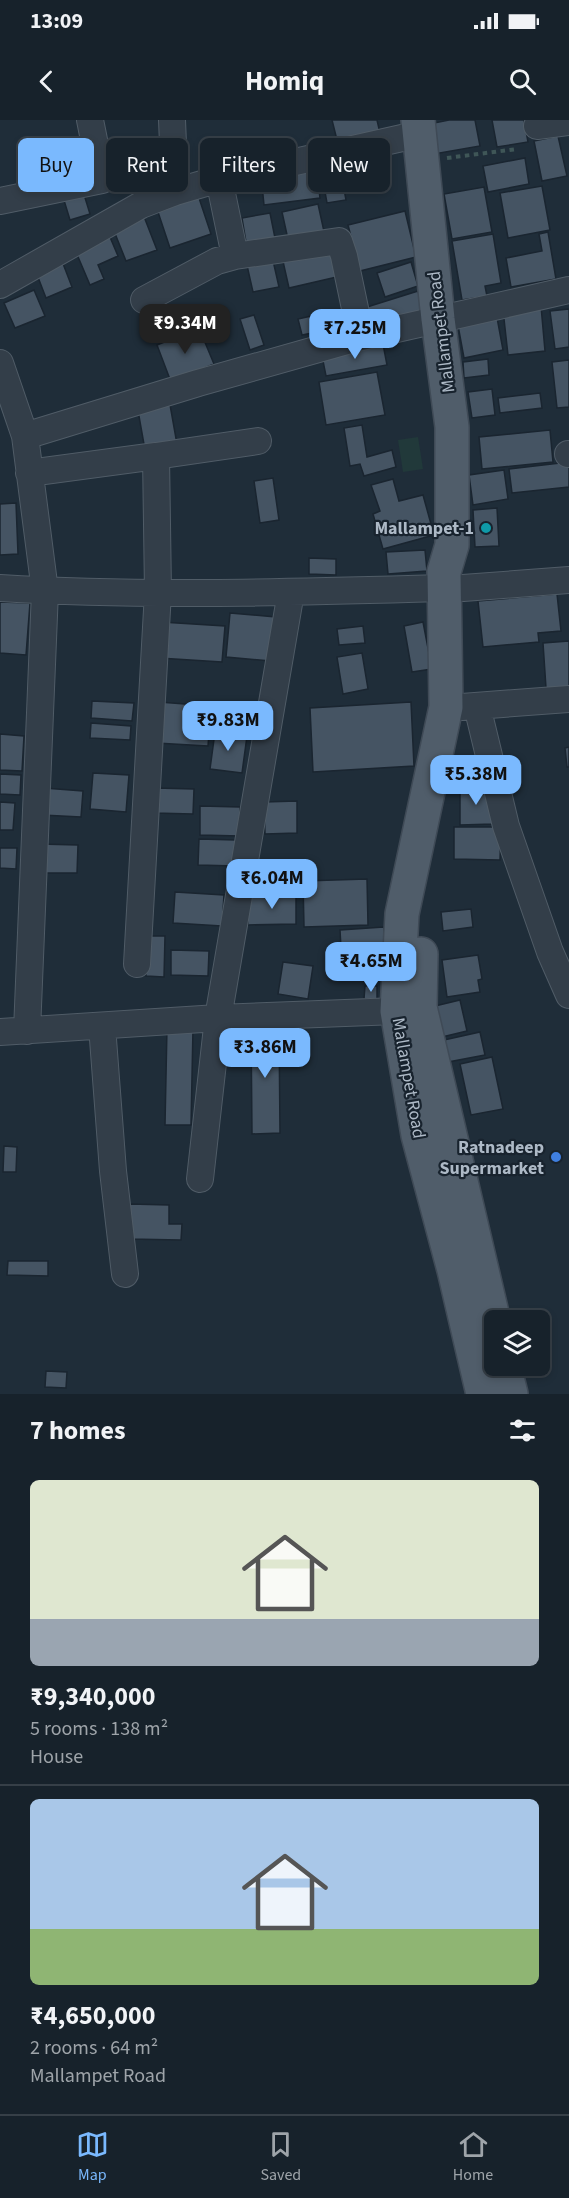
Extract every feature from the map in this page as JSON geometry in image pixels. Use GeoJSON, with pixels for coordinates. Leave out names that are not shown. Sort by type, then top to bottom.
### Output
{"type":"FeatureCollection","features":[{"type":"Feature","properties":{"kind":"main road","name":"Mallampet Road"},"geometry":{"type":"LineString","coordinates":[[420,138],[438,319],[452,427],[452,545],[463,572],[454,588],[463,707],[434,849],[408,1009],[418,1135],[454,1270],[483,1394]]}},
{"type":"Feature","properties":{"kind":"main road","name":"Mallampet Road"},"geometry":{"type":"LineString","coordinates":[[408,1009],[491,1310]]}},
{"type":"Feature","properties":{"kind":"main road"},"geometry":{"type":"LineString","coordinates":[[507,1376],[511,1394]]}},
{"type":"Feature","properties":{"kind":"street"},"geometry":{"type":"LineString","coordinates":[[0,201],[102,180],[90,120]]}},
{"type":"Feature","properties":{"kind":"street"},"geometry":{"type":"LineString","coordinates":[[171,120],[172,138]]}},
{"type":"Feature","properties":{"kind":"street"},"geometry":{"type":"LineString","coordinates":[[537,126],[569,122]]}},
{"type":"Feature","properties":{"kind":"street"},"geometry":{"type":"LineString","coordinates":[[296,163],[420,138]]}},
{"type":"Feature","properties":{"kind":"street"},"geometry":{"type":"LineString","coordinates":[[0,285],[141,205],[175,192]]}},
{"type":"Feature","properties":{"kind":"street"},"geometry":{"type":"LineString","coordinates":[[222,192],[235,255]]}},
{"type":"Feature","properties":{"kind":"street"},"geometry":{"type":"LineString","coordinates":[[144,300],[217,261],[235,255],[339,241],[361,337]]}},
{"type":"Feature","properties":{"kind":"street"},"geometry":{"type":"LineString","coordinates":[[25,436],[198,383],[361,337],[569,290]]}},
{"type":"Feature","properties":{"kind":"street"},"geometry":{"type":"LineString","coordinates":[[0,363],[25,436],[45,591],[27,1031]]}},
{"type":"Feature","properties":{"kind":"street"},"geometry":{"type":"LineString","coordinates":[[29,473],[258,441]]}},
{"type":"Feature","properties":{"kind":"street"},"geometry":{"type":"LineString","coordinates":[[136,964],[158,592],[156,456]]}},
{"type":"Feature","properties":{"kind":"street"},"geometry":{"type":"LineString","coordinates":[[0,588],[45,591],[291,592],[454,588],[569,580]]}},
{"type":"Feature","properties":{"kind":"street"},"geometry":{"type":"LineString","coordinates":[[200,1179],[219,1018],[291,592]]}},
{"type":"Feature","properties":{"kind":"street"},"geometry":{"type":"LineString","coordinates":[[569,699],[463,707],[550,951],[569,995]]}},
{"type":"Feature","properties":{"kind":"street"},"geometry":{"type":"LineString","coordinates":[[0,1032],[408,1009]]}},
{"type":"Feature","properties":{"kind":"street"},"geometry":{"type":"LineString","coordinates":[[102,1026],[112,1171],[125,1274]]}},
{"type":"Feature","properties":{"kind":"path"},"geometry":{"type":"LineString","coordinates":[[420,138],[517,149]]}},
{"type":"Feature","properties":{"kind":"green space"},"geometry":{"type":"Polygon","coordinates":[[[418,437],[423,469],[403,472],[398,440],[418,437]]]}},
{"type":"Feature","properties":{"kind":"building"},"geometry":{"type":"Polygon","coordinates":[[[332,120],[377,120],[380,133],[361,138],[336,138],[332,120]]]}},
{"type":"Feature","properties":{"kind":"building"},"geometry":{"type":"Polygon","coordinates":[[[449,120],[475,120],[480,146],[434,154],[429,124],[449,120]]]}},
{"type":"Feature","properties":{"kind":"building"},"geometry":{"type":"Polygon","coordinates":[[[492,120],[524,120],[528,142],[497,147],[492,120]]]}},
{"type":"Feature","properties":{"kind":"building"},"geometry":{"type":"Polygon","coordinates":[[[558,136],[567,176],[542,181],[534,141],[558,136]]]}},
{"type":"Feature","properties":{"kind":"building"},"geometry":{"type":"Polygon","coordinates":[[[525,158],[529,184],[488,192],[483,166],[525,158]]]}},
{"type":"Feature","properties":{"kind":"building"},"geometry":{"type":"Polygon","coordinates":[[[308,168],[308,192],[319,192],[320,198],[264,205],[263,192],[296,192],[296,170],[308,168]]]}},
{"type":"Feature","properties":{"kind":"building"},"geometry":{"type":"Polygon","coordinates":[[[542,186],[550,230],[508,238],[500,193],[542,186]]]}},
{"type":"Feature","properties":{"kind":"building"},"geometry":{"type":"Polygon","coordinates":[[[484,187],[492,232],[452,239],[444,194],[484,187]]]}},
{"type":"Feature","properties":{"kind":"building"},"geometry":{"type":"Polygon","coordinates":[[[83,192],[90,214],[70,220],[63,197],[83,192]]]}},
{"type":"Feature","properties":{"kind":"building"},"geometry":{"type":"Polygon","coordinates":[[[325,192],[345,192],[346,200],[327,203],[325,192]]]}},
{"type":"Feature","properties":{"kind":"building"},"geometry":{"type":"Polygon","coordinates":[[[198,195],[211,234],[170,248],[157,209],[198,195]]]}},
{"type":"Feature","properties":{"kind":"building"},"geometry":{"type":"Polygon","coordinates":[[[318,204],[325,236],[289,244],[282,212],[318,204]]]}},
{"type":"Feature","properties":{"kind":"building"},"geometry":{"type":"Polygon","coordinates":[[[405,211],[416,257],[360,271],[348,225],[405,211]]]}},
{"type":"Feature","properties":{"kind":"building"},"geometry":{"type":"Polygon","coordinates":[[[270,213],[276,243],[247,248],[242,218],[270,213]]]}},
{"type":"Feature","properties":{"kind":"building"},"geometry":{"type":"Polygon","coordinates":[[[143,214],[157,250],[126,261],[112,226],[143,214]]]}},
{"type":"Feature","properties":{"kind":"building"},"geometry":{"type":"Polygon","coordinates":[[[107,230],[118,256],[98,265],[104,279],[90,285],[73,245],[107,230]]]}},
{"type":"Feature","properties":{"kind":"building"},"geometry":{"type":"Polygon","coordinates":[[[548,232],[556,279],[511,287],[506,258],[542,251],[539,234],[548,232]]]}},
{"type":"Feature","properties":{"kind":"building"},"geometry":{"type":"Polygon","coordinates":[[[493,234],[501,283],[485,286],[487,296],[462,300],[452,241],[493,234]]]}},
{"type":"Feature","properties":{"kind":"building"},"geometry":{"type":"Polygon","coordinates":[[[334,246],[341,276],[289,288],[282,257],[334,246]]]}},
{"type":"Feature","properties":{"kind":"building"},"geometry":{"type":"Polygon","coordinates":[[[272,256],[279,287],[253,292],[246,261],[272,256]]]}},
{"type":"Feature","properties":{"kind":"building"},"geometry":{"type":"Polygon","coordinates":[[[62,261],[72,287],[46,298],[36,272],[62,261]]]}},
{"type":"Feature","properties":{"kind":"building"},"geometry":{"type":"Polygon","coordinates":[[[411,262],[418,286],[385,297],[377,273],[411,262]]]}},
{"type":"Feature","properties":{"kind":"building"},"geometry":{"type":"Polygon","coordinates":[[[34,290],[45,316],[15,328],[4,303],[34,290]]]}},
{"type":"Feature","properties":{"kind":"building"},"geometry":{"type":"Polygon","coordinates":[[[418,291],[424,312],[373,328],[367,307],[418,291]]]}},
{"type":"Feature","properties":{"kind":"building"},"geometry":{"type":"Polygon","coordinates":[[[541,306],[545,351],[508,355],[503,310],[541,306]]]}},
{"type":"Feature","properties":{"kind":"building"},"geometry":{"type":"Polygon","coordinates":[[[342,309],[347,333],[334,336],[332,329],[302,335],[298,319],[342,309]]]}},
{"type":"Feature","properties":{"kind":"building"},"geometry":{"type":"Polygon","coordinates":[[[569,309],[569,347],[555,349],[550,311],[569,309]]]}},
{"type":"Feature","properties":{"kind":"building"},"geometry":{"type":"Polygon","coordinates":[[[496,312],[503,350],[464,358],[457,320],[496,312]]]}},
{"type":"Feature","properties":{"kind":"building"},"geometry":{"type":"Polygon","coordinates":[[[254,315],[264,345],[250,350],[240,319],[254,315]]]}},
{"type":"Feature","properties":{"kind":"building"},"geometry":{"type":"Polygon","coordinates":[[[199,328],[214,364],[171,382],[157,345],[199,328]]]}},
{"type":"Feature","properties":{"kind":"building"},"geometry":{"type":"Polygon","coordinates":[[[383,344],[387,365],[326,376],[322,356],[383,344]]]}},
{"type":"Feature","properties":{"kind":"building"},"geometry":{"type":"Polygon","coordinates":[[[488,359],[489,375],[464,378],[463,362],[488,359]]]}},
{"type":"Feature","properties":{"kind":"building"},"geometry":{"type":"Polygon","coordinates":[[[569,360],[569,407],[557,408],[552,362],[569,360]]]}},
{"type":"Feature","properties":{"kind":"building"},"geometry":{"type":"Polygon","coordinates":[[[377,372],[385,415],[326,425],[319,382],[377,372]]]}},
{"type":"Feature","properties":{"kind":"building"},"geometry":{"type":"Polygon","coordinates":[[[492,389],[495,415],[472,418],[468,392],[492,389]]]}},
{"type":"Feature","properties":{"kind":"building"},"geometry":{"type":"Polygon","coordinates":[[[540,393],[542,408],[500,413],[498,398],[540,393]]]}},
{"type":"Feature","properties":{"kind":"building"},"geometry":{"type":"Polygon","coordinates":[[[169,399],[177,444],[145,450],[137,405],[169,399]]]}},
{"type":"Feature","properties":{"kind":"building"},"geometry":{"type":"Polygon","coordinates":[[[362,425],[367,457],[392,450],[396,467],[364,476],[360,464],[350,466],[344,428],[362,425]]]}},
{"type":"Feature","properties":{"kind":"building"},"geometry":{"type":"Polygon","coordinates":[[[550,430],[553,462],[482,469],[479,437],[550,430]]]}},
{"type":"Feature","properties":{"kind":"building"},"geometry":{"type":"Polygon","coordinates":[[[569,462],[569,487],[512,493],[509,469],[569,462]]]}},
{"type":"Feature","properties":{"kind":"building"},"geometry":{"type":"Polygon","coordinates":[[[504,470],[508,499],[473,505],[469,475],[504,470]]]}},
{"type":"Feature","properties":{"kind":"building"},"geometry":{"type":"Polygon","coordinates":[[[273,478],[279,520],[260,523],[254,481],[273,478]]]}},
{"type":"Feature","properties":{"kind":"building"},"geometry":{"type":"Polygon","coordinates":[[[393,479],[399,501],[423,495],[434,535],[383,549],[373,514],[380,511],[371,485],[393,479]]]}},
{"type":"Feature","properties":{"kind":"building"},"geometry":{"type":"Polygon","coordinates":[[[16,503],[18,554],[0,555],[0,504],[16,503]]]}},
{"type":"Feature","properties":{"kind":"building","name":"Mallampet-1"},"geometry":{"type":"Polygon","coordinates":[[[497,508],[499,546],[475,547],[473,510],[497,508]]]}},
{"type":"Feature","properties":{"kind":"building"},"geometry":{"type":"Polygon","coordinates":[[[425,550],[427,571],[388,574],[386,552],[425,550]]]}},
{"type":"Feature","properties":{"kind":"building"},"geometry":{"type":"Polygon","coordinates":[[[309,558],[336,559],[336,575],[309,574],[309,558]]]}},
{"type":"Feature","properties":{"kind":"building"},"geometry":{"type":"Polygon","coordinates":[[[557,594],[561,631],[538,633],[539,642],[483,647],[478,601],[557,594]]]}},
{"type":"Feature","properties":{"kind":"building"},"geometry":{"type":"Polygon","coordinates":[[[0,602],[30,603],[26,655],[0,653],[0,602]]]}},
{"type":"Feature","properties":{"kind":"building"},"geometry":{"type":"Polygon","coordinates":[[[230,613],[276,617],[271,661],[226,657],[230,613]]]}},
{"type":"Feature","properties":{"kind":"building"},"geometry":{"type":"Polygon","coordinates":[[[161,622],[225,626],[222,662],[159,658],[161,622]]]}},
{"type":"Feature","properties":{"kind":"building"},"geometry":{"type":"Polygon","coordinates":[[[423,622],[432,669],[412,672],[404,626],[423,622]]]}},
{"type":"Feature","properties":{"kind":"building"},"geometry":{"type":"Polygon","coordinates":[[[363,626],[365,643],[339,645],[337,629],[363,626]]]}},
{"type":"Feature","properties":{"kind":"building"},"geometry":{"type":"Polygon","coordinates":[[[569,641],[569,687],[546,688],[543,643],[569,641]]]}},
{"type":"Feature","properties":{"kind":"building"},"geometry":{"type":"Polygon","coordinates":[[[362,653],[368,689],[343,694],[337,657],[362,653]]]}},
{"type":"Feature","properties":{"kind":"building"},"geometry":{"type":"Polygon","coordinates":[[[92,701],[134,703],[132,721],[91,718],[92,701]]]}},
{"type":"Feature","properties":{"kind":"building"},"geometry":{"type":"Polygon","coordinates":[[[159,702],[211,706],[208,746],[156,743],[159,702]]]}},
{"type":"Feature","properties":{"kind":"building"},"geometry":{"type":"Polygon","coordinates":[[[411,702],[414,766],[313,772],[310,708],[411,702]]]}},
{"type":"Feature","properties":{"kind":"building"},"geometry":{"type":"Polygon","coordinates":[[[91,723],[131,726],[130,740],[90,738],[91,723]]]}},
{"type":"Feature","properties":{"kind":"building"},"geometry":{"type":"Polygon","coordinates":[[[215,732],[247,736],[242,773],[210,769],[215,732]]]}},
{"type":"Feature","properties":{"kind":"building"},"geometry":{"type":"Polygon","coordinates":[[[0,734],[24,736],[22,771],[0,770],[0,734]]]}},
{"type":"Feature","properties":{"kind":"building"},"geometry":{"type":"Polygon","coordinates":[[[569,747],[569,767],[567,767],[565,748],[569,747]]]}},
{"type":"Feature","properties":{"kind":"building"},"geometry":{"type":"Polygon","coordinates":[[[93,773],[129,775],[126,812],[90,809],[93,773]]]}},
{"type":"Feature","properties":{"kind":"building"},"geometry":{"type":"Polygon","coordinates":[[[0,774],[21,775],[20,795],[0,794],[0,774]]]}},
{"type":"Feature","properties":{"kind":"building"},"geometry":{"type":"Polygon","coordinates":[[[44,788],[83,791],[81,817],[42,815],[44,788]]]}},
{"type":"Feature","properties":{"kind":"building"},"geometry":{"type":"Polygon","coordinates":[[[155,788],[194,789],[193,814],[154,813],[155,788]]]}},
{"type":"Feature","properties":{"kind":"building"},"geometry":{"type":"Polygon","coordinates":[[[493,788],[493,824],[460,825],[460,789],[493,788]]]}},
{"type":"Feature","properties":{"kind":"building"},"geometry":{"type":"Polygon","coordinates":[[[297,801],[297,833],[265,834],[264,802],[297,801]]]}},
{"type":"Feature","properties":{"kind":"building"},"geometry":{"type":"Polygon","coordinates":[[[0,802],[15,803],[13,830],[0,830],[0,802]]]}},
{"type":"Feature","properties":{"kind":"building"},"geometry":{"type":"Polygon","coordinates":[[[200,806],[240,807],[240,836],[200,835],[200,806]]]}},
{"type":"Feature","properties":{"kind":"building"},"geometry":{"type":"Polygon","coordinates":[[[454,827],[501,827],[500,860],[454,859],[454,827]]]}},
{"type":"Feature","properties":{"kind":"building"},"geometry":{"type":"Polygon","coordinates":[[[199,839],[236,840],[235,866],[198,865],[199,839]]]}},
{"type":"Feature","properties":{"kind":"building"},"geometry":{"type":"Polygon","coordinates":[[[39,844],[78,845],[77,873],[38,873],[39,844]]]}},
{"type":"Feature","properties":{"kind":"building"},"geometry":{"type":"Polygon","coordinates":[[[0,848],[17,848],[16,869],[0,868],[0,848]]]}},
{"type":"Feature","properties":{"kind":"building"},"geometry":{"type":"Polygon","coordinates":[[[367,879],[368,925],[304,927],[303,881],[367,879]]]}},
{"type":"Feature","properties":{"kind":"building"},"geometry":{"type":"Polygon","coordinates":[[[175,892],[224,895],[222,926],[173,923],[175,892]]]}},
{"type":"Feature","properties":{"kind":"building"},"geometry":{"type":"Polygon","coordinates":[[[296,895],[296,924],[248,925],[247,896],[296,895]]]}},
{"type":"Feature","properties":{"kind":"building"},"geometry":{"type":"Polygon","coordinates":[[[471,909],[473,927],[443,931],[441,912],[471,909]]]}},
{"type":"Feature","properties":{"kind":"building"},"geometry":{"type":"Polygon","coordinates":[[[384,927],[385,945],[341,948],[340,930],[384,927]]]}},
{"type":"Feature","properties":{"kind":"building"},"geometry":{"type":"Polygon","coordinates":[[[146,936],[165,936],[164,977],[146,976],[146,936]]]}},
{"type":"Feature","properties":{"kind":"building"},"geometry":{"type":"Polygon","coordinates":[[[171,950],[209,951],[208,976],[171,975],[171,950]]]}},
{"type":"Feature","properties":{"kind":"building"},"geometry":{"type":"Polygon","coordinates":[[[382,951],[383,968],[340,971],[339,953],[382,951]]]}},
{"type":"Feature","properties":{"kind":"building"},"geometry":{"type":"Polygon","coordinates":[[[478,955],[482,979],[478,980],[480,992],[447,997],[442,960],[478,955]]]}},
{"type":"Feature","properties":{"kind":"building"},"geometry":{"type":"Polygon","coordinates":[[[283,962],[313,966],[308,999],[278,994],[283,962]]]}},
{"type":"Feature","properties":{"kind":"building"},"geometry":{"type":"Polygon","coordinates":[[[365,986],[377,986],[377,999],[364,999],[365,986]]]}},
{"type":"Feature","properties":{"kind":"building"},"geometry":{"type":"Polygon","coordinates":[[[460,1000],[467,1031],[442,1037],[435,1006],[460,1000]]]}},
{"type":"Feature","properties":{"kind":"building"},"geometry":{"type":"Polygon","coordinates":[[[279,1024],[280,1133],[252,1134],[251,1025],[279,1024]]]}},
{"type":"Feature","properties":{"kind":"building"},"geometry":{"type":"Polygon","coordinates":[[[167,1027],[193,1028],[191,1125],[165,1125],[167,1027]]]}},
{"type":"Feature","properties":{"kind":"building"},"geometry":{"type":"Polygon","coordinates":[[[480,1032],[485,1055],[448,1062],[444,1040],[480,1032]]]}},
{"type":"Feature","properties":{"kind":"building"},"geometry":{"type":"Polygon","coordinates":[[[492,1057],[503,1109],[471,1115],[460,1064],[492,1057]]]}},
{"type":"Feature","properties":{"kind":"building"},"geometry":{"type":"Polygon","coordinates":[[[4,1146],[17,1147],[16,1172],[3,1172],[4,1146]]]}},
{"type":"Feature","properties":{"kind":"building"},"geometry":{"type":"Polygon","coordinates":[[[130,1204],[169,1205],[169,1224],[182,1224],[181,1240],[129,1239],[130,1204]]]}},
{"type":"Feature","properties":{"kind":"building"},"geometry":{"type":"Polygon","coordinates":[[[8,1261],[48,1261],[48,1276],[7,1275],[8,1261]]]}},
{"type":"Feature","properties":{"kind":"building"},"geometry":{"type":"Polygon","coordinates":[[[46,1371],[67,1372],[66,1388],[45,1387],[46,1371]]]}},
{"type":"Feature","properties":{"kind":"place","name":"Mallampet-1"},"geometry":{"type":"Point","coordinates":[486,528]}},
{"type":"Feature","properties":{"kind":"place","name":"Ratnadeep Supermarket"},"geometry":{"type":"Point","coordinates":[556,1157]}}]}
